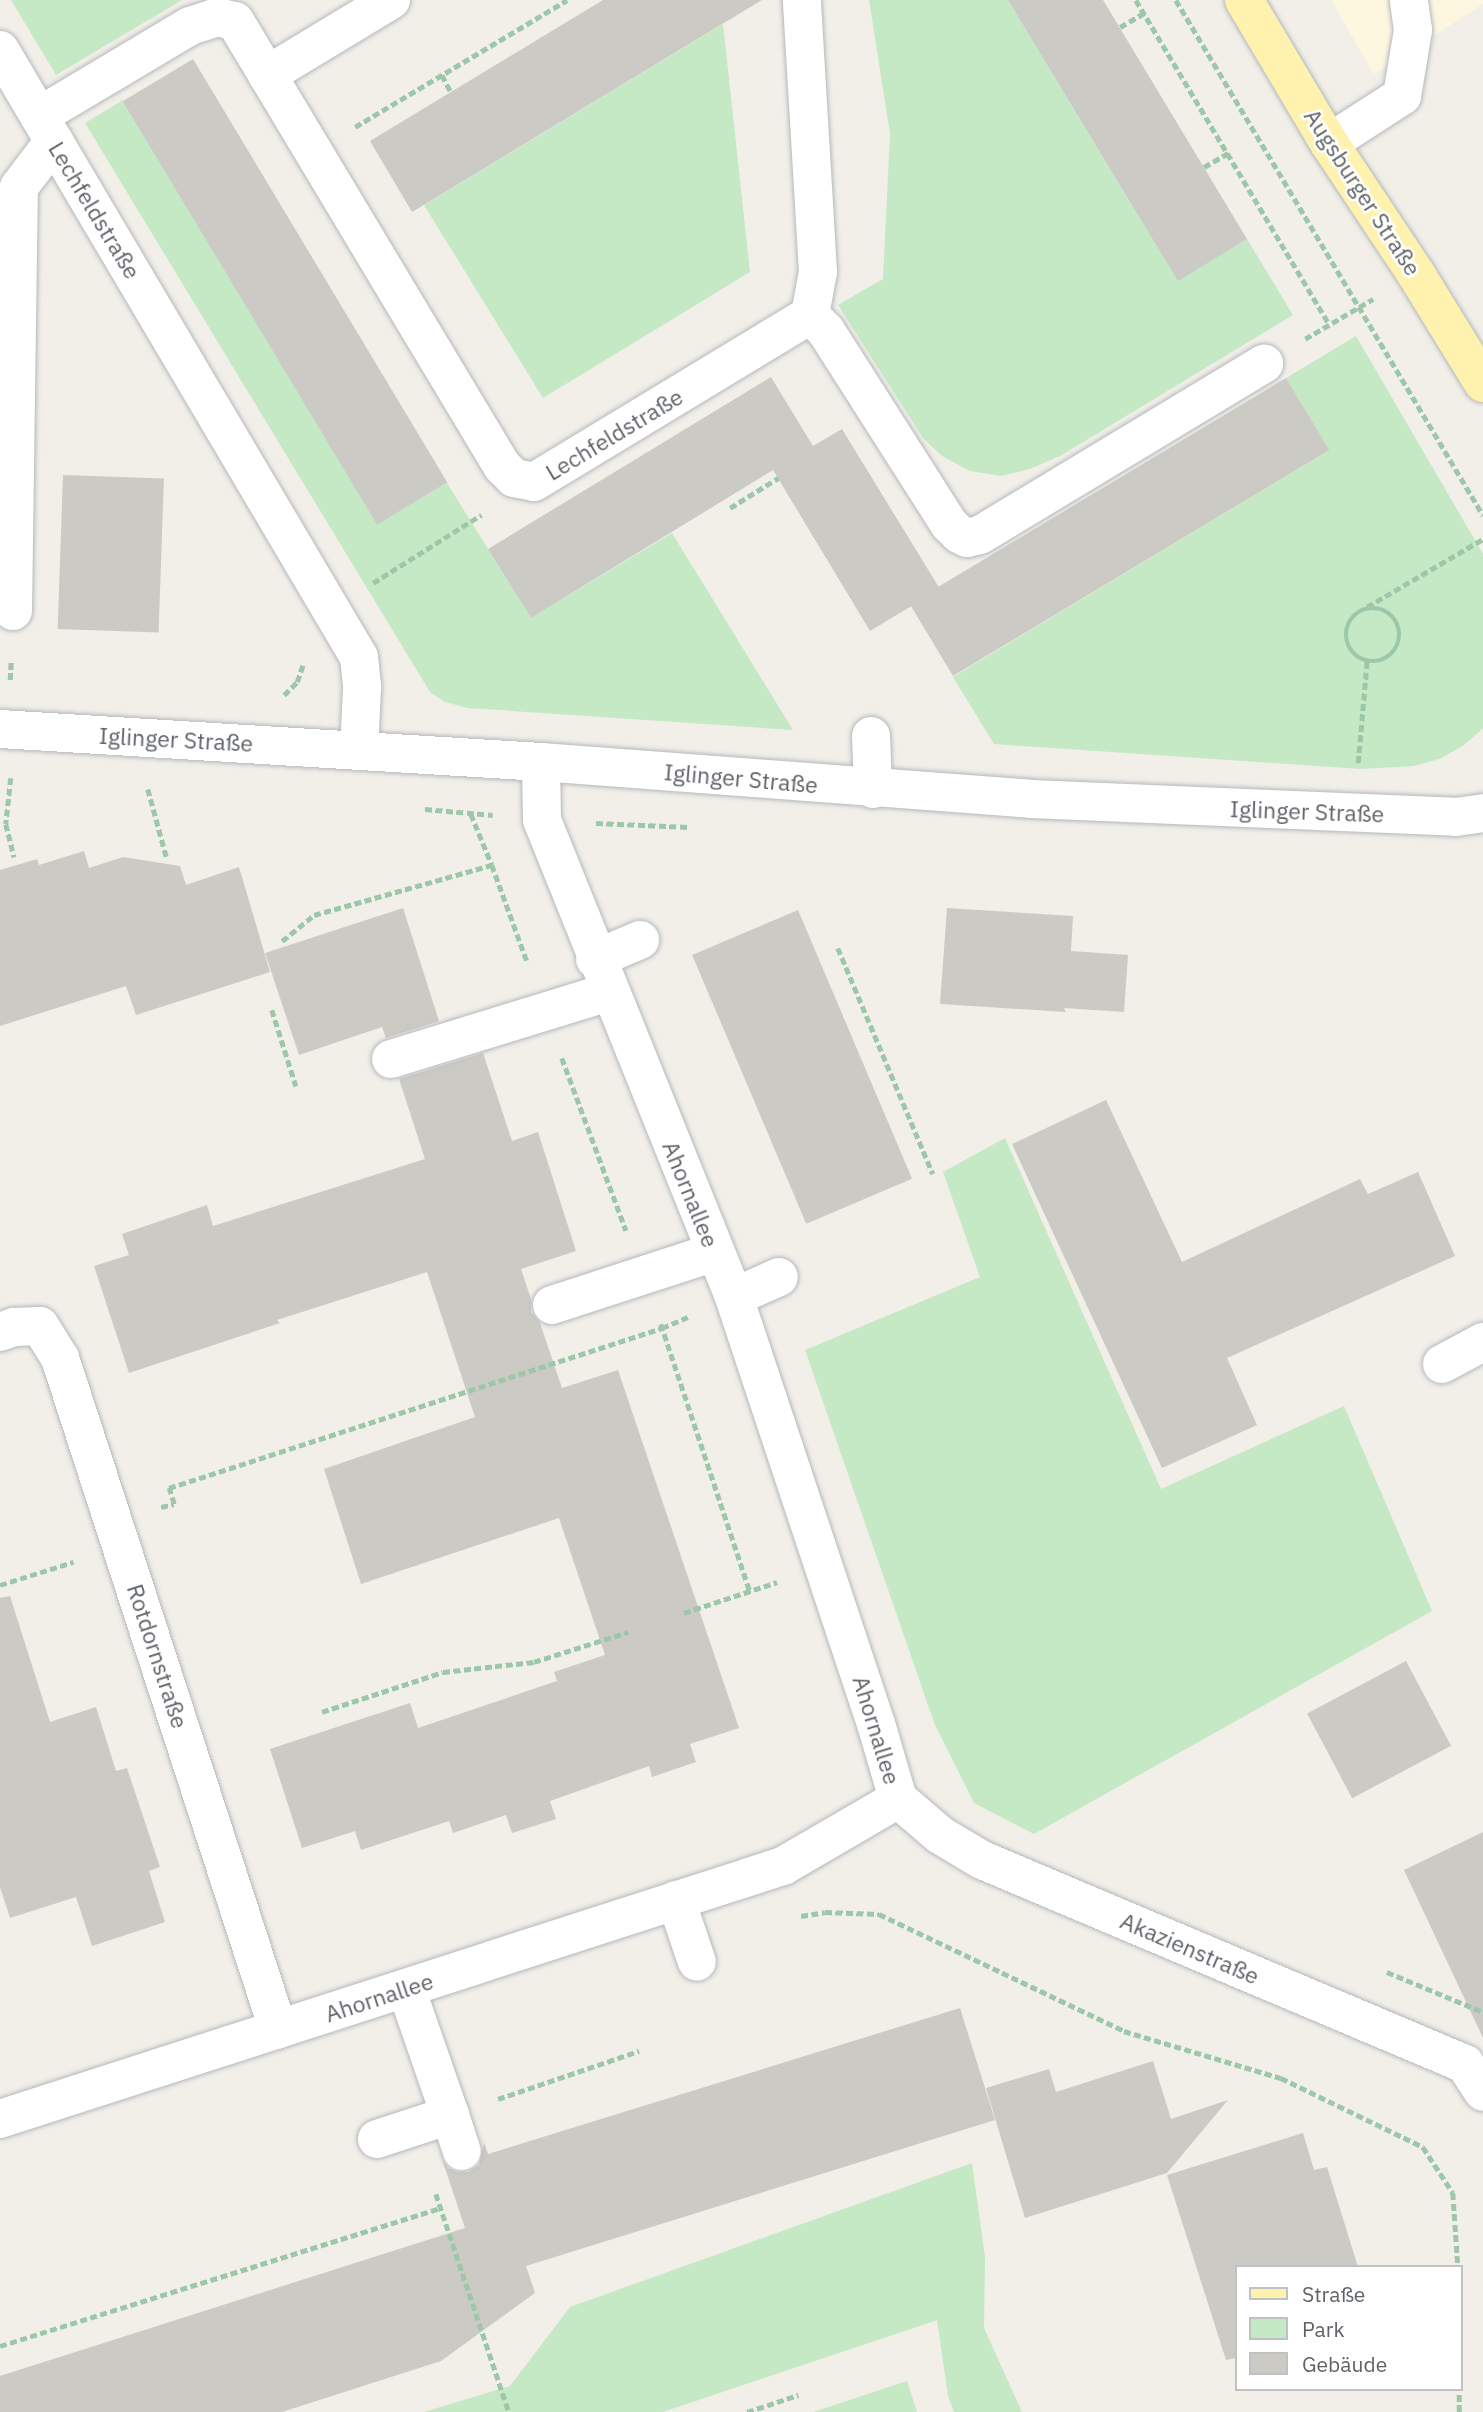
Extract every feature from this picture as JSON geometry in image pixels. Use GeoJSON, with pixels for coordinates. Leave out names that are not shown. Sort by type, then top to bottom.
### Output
{"type":"FeatureCollection","features":[{"type":"Feature","properties":{"kind":"main road","name":"Augsburger Straße"},"geometry":{"type":"LineString","coordinates":[[1244,0],[1329,143],[1416,274],[1483,383]]}},
{"type":"Feature","properties":{"kind":"street"},"geometry":{"type":"LineString","coordinates":[[267,75],[391,0]]}},
{"type":"Feature","properties":{"kind":"street"},"geometry":{"type":"LineString","coordinates":[[802,0],[818,272],[810,315],[826,331],[949,524],[959,534],[967,538],[980,535],[1264,364]]}},
{"type":"Feature","properties":{"kind":"street"},"geometry":{"type":"LineString","coordinates":[[1329,143],[1402,96],[1413,30],[1409,0]]}},
{"type":"Feature","properties":{"kind":"street","name":"Lechfeldstraße"},"geometry":{"type":"LineString","coordinates":[[47,129],[190,26],[217,17],[235,21],[502,466],[514,478],[534,482],[810,315]]}},
{"type":"Feature","properties":{"kind":"street","name":"Lechfeldstraße"},"geometry":{"type":"LineString","coordinates":[[0,50],[359,657],[362,688],[359,751]]}},
{"type":"Feature","properties":{"kind":"street"},"geometry":{"type":"LineString","coordinates":[[13,611],[19,187],[47,129]]}},
{"type":"Feature","properties":{"kind":"street","name":"Iglinger Straße"},"geometry":{"type":"LineString","coordinates":[[3,729],[541,762],[873,789],[1354,813],[1456,817],[1483,813]]}},
{"type":"Feature","properties":{"kind":"street"},"geometry":{"type":"LineString","coordinates":[[871,736],[873,789]]}},
{"type":"Feature","properties":{"kind":"street","name":"Ahornallee"},"geometry":{"type":"LineString","coordinates":[[0,2119],[783,1866],[898,1799],[734,1297],[602,975],[542,820],[541,762]]}},
{"type":"Feature","properties":{"kind":"street"},"geometry":{"type":"LineString","coordinates":[[391,1059],[545,1012],[602,975],[640,940]]}},
{"type":"Feature","properties":{"kind":"street"},"geometry":{"type":"LineString","coordinates":[[552,1305],[715,1252]]}},
{"type":"Feature","properties":{"kind":"street"},"geometry":{"type":"LineString","coordinates":[[734,1297],[779,1277]]}},
{"type":"Feature","properties":{"kind":"street","name":"Rotdornstraße"},"geometry":{"type":"LineString","coordinates":[[0,1332],[14,1327],[40,1326],[60,1358],[278,2029]]}},
{"type":"Feature","properties":{"kind":"street"},"geometry":{"type":"LineString","coordinates":[[1442,1364],[1483,1342]]}},
{"type":"Feature","properties":{"kind":"street","name":"Akazienstraße"},"geometry":{"type":"LineString","coordinates":[[898,1799],[940,1835],[982,1860],[1465,2064],[1483,2092]]}},
{"type":"Feature","properties":{"kind":"street"},"geometry":{"type":"LineString","coordinates":[[676,1900],[696,1962]]}},
{"type":"Feature","properties":{"kind":"street"},"geometry":{"type":"LineString","coordinates":[[406,1988],[462,2151]]}},
{"type":"Feature","properties":{"kind":"street"},"geometry":{"type":"LineString","coordinates":[[377,2139],[450,2115]]}},
{"type":"Feature","properties":{"kind":"path"},"geometry":{"type":"LineString","coordinates":[[313,152],[567,0]]}},
{"type":"Feature","properties":{"kind":"path"},"geometry":{"type":"LineString","coordinates":[[1136,0],[1329,324]]}},
{"type":"Feature","properties":{"kind":"path"},"geometry":{"type":"LineString","coordinates":[[1176,0],[1483,515]]}},
{"type":"Feature","properties":{"kind":"path"},"geometry":{"type":"LineString","coordinates":[[1120,27],[1144,13]]}},
{"type":"Feature","properties":{"kind":"path"},"geometry":{"type":"LineString","coordinates":[[442,75],[451,92]]}},
{"type":"Feature","properties":{"kind":"path"},"geometry":{"type":"LineString","coordinates":[[1204,167],[1228,153]]}},
{"type":"Feature","properties":{"kind":"path"},"geometry":{"type":"LineString","coordinates":[[1264,364],[1416,274]]}},
{"type":"Feature","properties":{"kind":"path"},"geometry":{"type":"LineString","coordinates":[[730,508],[778,478]]}},
{"type":"Feature","properties":{"kind":"path"},"geometry":{"type":"LineString","coordinates":[[331,610],[534,482]]}},
{"type":"Feature","properties":{"kind":"path"},"geometry":{"type":"LineString","coordinates":[[1360,611],[1369,608],[1386,611],[1398,624],[1399,642],[1389,657],[1367,661],[1356,655],[1347,641],[1349,624],[1360,611],[1483,539]]}},
{"type":"Feature","properties":{"kind":"path"},"geometry":{"type":"LineString","coordinates":[[3,729],[13,611]]}},
{"type":"Feature","properties":{"kind":"path"},"geometry":{"type":"LineString","coordinates":[[282,698],[297,682],[303,666],[302,657]]}},
{"type":"Feature","properties":{"kind":"path"},"geometry":{"type":"LineString","coordinates":[[1354,813],[1367,661]]}},
{"type":"Feature","properties":{"kind":"path"},"geometry":{"type":"LineString","coordinates":[[11,774],[6,824],[14,857]]}},
{"type":"Feature","properties":{"kind":"path"},"geometry":{"type":"LineString","coordinates":[[147,784],[167,859]]}},
{"type":"Feature","properties":{"kind":"path"},"geometry":{"type":"LineString","coordinates":[[471,813],[662,1328],[750,1592]]}},
{"type":"Feature","properties":{"kind":"path"},"geometry":{"type":"LineString","coordinates":[[282,941],[314,915],[492,865]]}},
{"type":"Feature","properties":{"kind":"path"},"geometry":{"type":"LineString","coordinates":[[838,948],[933,1174]]}},
{"type":"Feature","properties":{"kind":"path"},"geometry":{"type":"LineString","coordinates":[[272,1010],[296,1086]]}},
{"type":"Feature","properties":{"kind":"path"},"geometry":{"type":"LineString","coordinates":[[0,1585],[119,1534],[174,1504],[169,1488],[662,1328]]}},
{"type":"Feature","properties":{"kind":"path"},"geometry":{"type":"LineString","coordinates":[[684,1613],[824,1566]]}},
{"type":"Feature","properties":{"kind":"path"},"geometry":{"type":"LineString","coordinates":[[322,1712],[443,1672],[534,1662],[628,1632]]}},
{"type":"Feature","properties":{"kind":"path"},"geometry":{"type":"LineString","coordinates":[[800,1916],[825,1912],[879,1914],[1124,2031],[1281,2078],[1423,2147],[1453,2193],[1458,2265]]}},
{"type":"Feature","properties":{"kind":"path"},"geometry":{"type":"LineString","coordinates":[[450,2115],[639,2051]]}},
{"type":"Feature","properties":{"kind":"path"},"geometry":{"type":"LineString","coordinates":[[414,2127],[509,2412]]}},
{"type":"Feature","properties":{"kind":"path"},"geometry":{"type":"LineString","coordinates":[[0,2346],[441,2208]]}},
{"type":"Feature","properties":{"kind":"path"},"geometry":{"type":"LineString","coordinates":[[1459,2391],[1459,2412]]}},
{"type":"Feature","properties":{"kind":"path"},"geometry":{"type":"LineString","coordinates":[[747,2412],[798,2395]]}},
{"type":"Feature","properties":{"kind":"shaded area"},"geometry":{"type":"Polygon","coordinates":[[[1331,0],[1483,0],[1483,4],[1374,74],[1331,0]]]}},
{"type":"Feature","properties":{"kind":"green space"},"geometry":{"type":"Polygon","coordinates":[[[11,0],[182,0],[56,75],[11,0]]]}},
{"type":"Feature","properties":{"kind":"green space"},"geometry":{"type":"Polygon","coordinates":[[[869,0],[1008,0],[1178,280],[1247,239],[1293,315],[1060,456],[1030,469],[1001,476],[970,471],[942,456],[923,438],[838,305],[883,279],[890,134],[869,0]]]}},
{"type":"Feature","properties":{"kind":"green space"},"geometry":{"type":"Polygon","coordinates":[[[723,24],[750,272],[543,398],[424,205],[723,24]]]}},
{"type":"Feature","properties":{"kind":"green space"},"geometry":{"type":"Polygon","coordinates":[[[123,100],[378,524],[447,483],[531,618],[672,533],[793,730],[468,708],[445,702],[430,692],[85,123],[123,100]]]}},
{"type":"Feature","properties":{"kind":"green space"},"geometry":{"type":"Polygon","coordinates":[[[1356,336],[1483,554],[1483,728],[1463,746],[1439,759],[1414,766],[1361,769],[994,744],[953,677],[1329,450],[1286,378],[1356,336]]]}},
{"type":"Feature","properties":{"kind":"green space"},"geometry":{"type":"Polygon","coordinates":[[[1005,1138],[1161,1489],[1344,1406],[1432,1611],[1034,1834],[974,1803],[935,1725],[805,1350],[980,1277],[943,1172],[1005,1138]]]}},
{"type":"Feature","properties":{"kind":"green space"},"geometry":{"type":"Polygon","coordinates":[[[972,2163],[985,2257],[984,2328],[1022,2412],[954,2412],[948,2396],[937,2320],[663,2412],[424,2412],[510,2386],[570,2307],[972,2163]]]}},
{"type":"Feature","properties":{"kind":"green space"},"geometry":{"type":"Polygon","coordinates":[[[907,2381],[917,2412],[813,2412],[907,2381]]]}},
{"type":"Feature","properties":{"kind":"building"},"geometry":{"type":"Polygon","coordinates":[[[603,0],[762,0],[412,212],[370,141],[603,0]]]}},
{"type":"Feature","properties":{"kind":"building"},"geometry":{"type":"Polygon","coordinates":[[[1008,0],[1103,0],[1247,239],[1178,281],[1008,0]]]}},
{"type":"Feature","properties":{"kind":"building"},"geometry":{"type":"Polygon","coordinates":[[[193,59],[447,482],[377,525],[123,101],[193,59]]]}},
{"type":"Feature","properties":{"kind":"building"},"geometry":{"type":"Polygon","coordinates":[[[771,377],[813,446],[842,429],[940,589],[870,631],[773,470],[531,618],[488,549],[771,377]]]}},
{"type":"Feature","properties":{"kind":"building"},"geometry":{"type":"Polygon","coordinates":[[[1286,378],[1329,450],[953,676],[910,604],[1286,378]]]}},
{"type":"Feature","properties":{"kind":"building"},"geometry":{"type":"Polygon","coordinates":[[[63,475],[164,479],[159,632],[58,629],[63,475]]]}},
{"type":"Feature","properties":{"kind":"building"},"geometry":{"type":"Polygon","coordinates":[[[84,851],[89,868],[123,857],[180,866],[186,885],[239,867],[270,972],[136,1015],[126,986],[0,1026],[0,870],[37,859],[39,865],[84,851]]]}},
{"type":"Feature","properties":{"kind":"building"},"geometry":{"type":"Polygon","coordinates":[[[403,908],[439,1021],[386,1038],[382,1027],[299,1055],[265,953],[403,908]]]}},
{"type":"Feature","properties":{"kind":"building"},"geometry":{"type":"Polygon","coordinates":[[[947,908],[1073,916],[1071,951],[1128,955],[1124,1012],[1064,1008],[1066,1012],[940,1004],[947,908]]]}},
{"type":"Feature","properties":{"kind":"building"},"geometry":{"type":"Polygon","coordinates":[[[798,910],[912,1179],[806,1224],[692,955],[798,910]]]}},
{"type":"Feature","properties":{"kind":"building"},"geometry":{"type":"Polygon","coordinates":[[[483,1053],[512,1141],[538,1132],[576,1251],[521,1269],[531,1299],[531,1312],[540,1323],[562,1388],[618,1370],[739,1728],[690,1744],[696,1762],[652,1777],[649,1766],[550,1801],[556,1819],[512,1833],[506,1815],[453,1833],[449,1821],[361,1850],[355,1831],[302,1848],[270,1749],[410,1703],[418,1728],[557,1681],[554,1672],[605,1655],[559,1518],[361,1584],[324,1469],[475,1417],[427,1272],[277,1320],[280,1323],[129,1373],[94,1266],[129,1255],[122,1234],[207,1205],[213,1226],[425,1159],[399,1079],[483,1053]]]}},
{"type":"Feature","properties":{"kind":"building"},"geometry":{"type":"Polygon","coordinates":[[[1106,1100],[1182,1262],[1360,1179],[1368,1194],[1418,1172],[1455,1256],[1227,1358],[1257,1425],[1162,1468],[1012,1144],[1106,1100]]]}},
{"type":"Feature","properties":{"kind":"building"},"geometry":{"type":"Polygon","coordinates":[[[10,1596],[50,1722],[96,1707],[116,1771],[127,1768],[160,1867],[149,1871],[165,1922],[92,1946],[76,1897],[10,1918],[0,1887],[0,1598],[10,1596]]]}},
{"type":"Feature","properties":{"kind":"building"},"geometry":{"type":"Polygon","coordinates":[[[1406,1661],[1451,1746],[1352,1798],[1307,1714],[1406,1661]]]}},
{"type":"Feature","properties":{"kind":"building"},"geometry":{"type":"Polygon","coordinates":[[[1483,1832],[1483,2038],[1404,1870],[1483,1832]]]}},
{"type":"Feature","properties":{"kind":"building"},"geometry":{"type":"Polygon","coordinates":[[[960,2008],[995,2120],[526,2266],[535,2293],[441,2361],[282,2412],[0,2412],[0,2376],[465,2228],[442,2159],[448,2168],[457,2172],[468,2172],[479,2165],[484,2143],[488,2154],[960,2008]]]}},
{"type":"Feature","properties":{"kind":"building"},"geometry":{"type":"Polygon","coordinates":[[[1153,2061],[1171,2119],[1228,2100],[1167,2173],[1025,2218],[986,2088],[1049,2069],[1056,2092],[1153,2061]]]}},
{"type":"Feature","properties":{"kind":"building"},"geometry":{"type":"Polygon","coordinates":[[[1303,2133],[1314,2170],[1327,2167],[1357,2265],[1234,2265],[1234,2358],[1226,2360],[1167,2175],[1303,2133]]]}}]}
